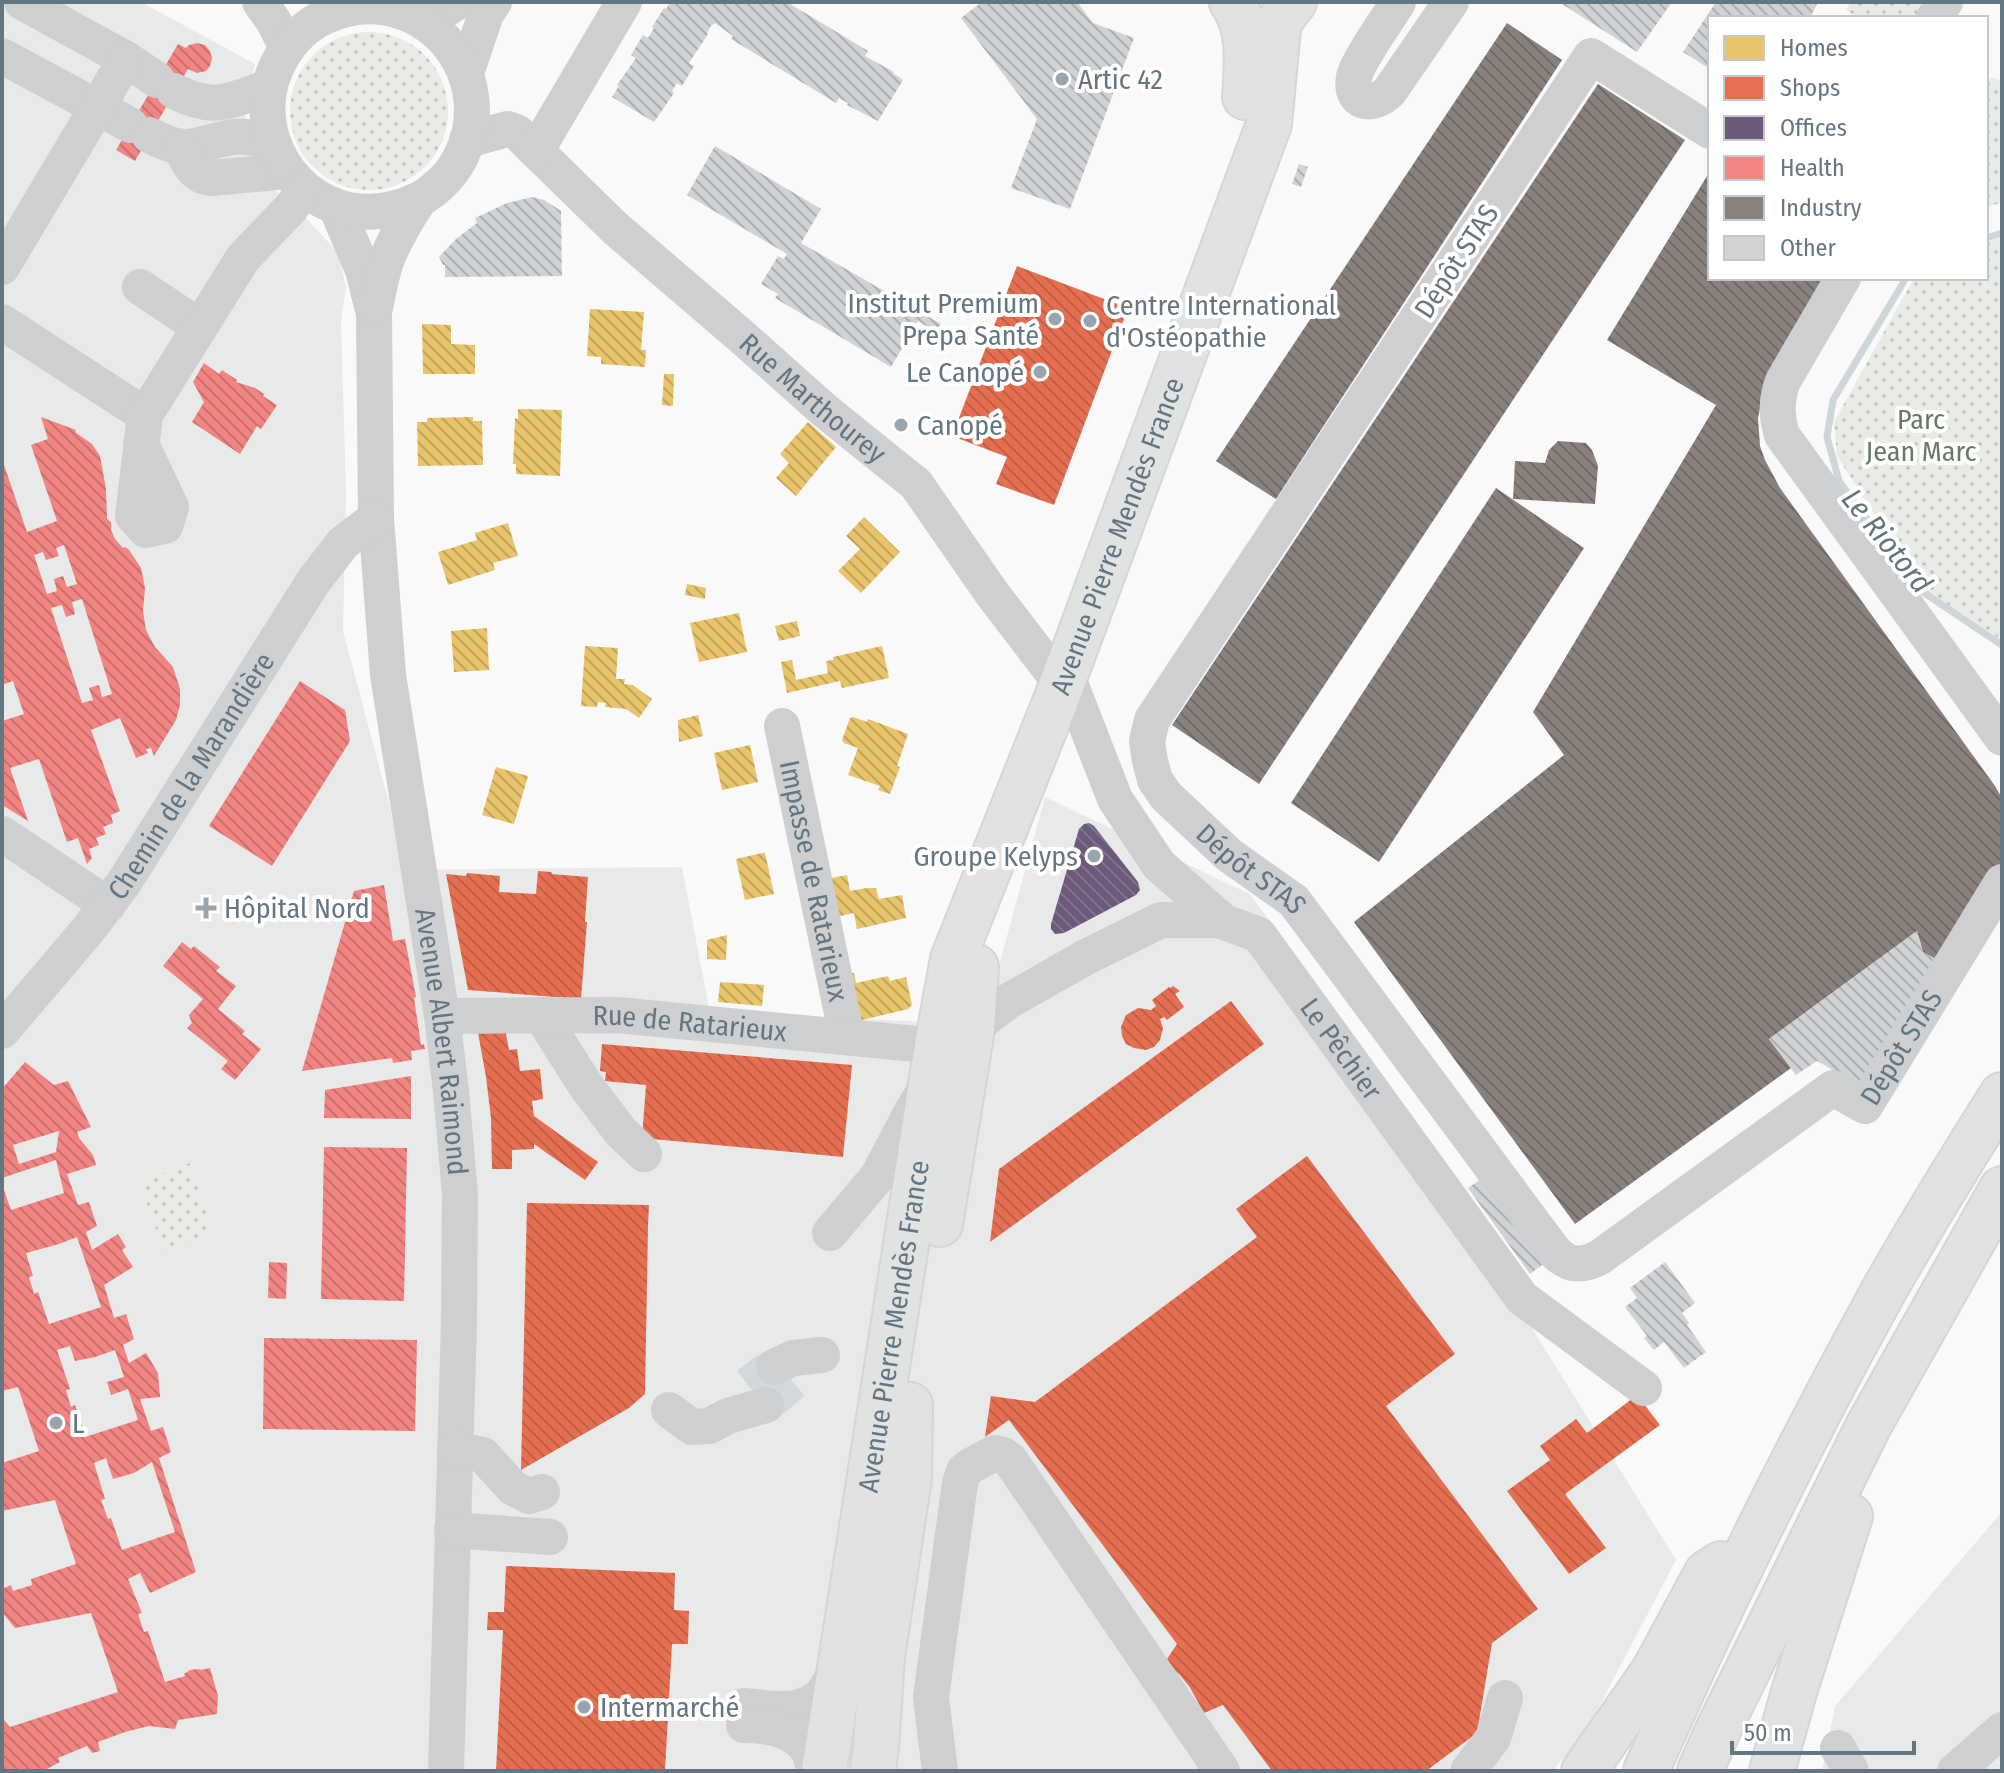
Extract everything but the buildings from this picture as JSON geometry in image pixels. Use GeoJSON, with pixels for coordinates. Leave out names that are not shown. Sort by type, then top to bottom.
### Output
{"type":"FeatureCollection","features":[{"type":"Feature","properties":{"kind":"main road","name":"Avenue Pierre Mendès France"},"geometry":{"type":"LineString","coordinates":[[1232,2],[1243,23],[1247,53],[1244,113],[1246,183]]}},
{"type":"Feature","properties":{"kind":"main road"},"geometry":{"type":"LineString","coordinates":[[1244,2],[1278,2]]}},
{"type":"Feature","properties":{"kind":"main road","name":"Avenue Pierre Mendès France"},"geometry":{"type":"LineString","coordinates":[[852,1771],[910,1405],[947,1052],[953,959],[1064,679],[1269,124],[1278,28],[1294,2]]}},
{"type":"Feature","properties":{"kind":"main road","name":"Avenue Pierre Mendès France"},"geometry":{"type":"LineString","coordinates":[[824,1771],[947,1052]]}},
{"type":"Feature","properties":{"kind":"main road"},"geometry":{"type":"LineString","coordinates":[[1646,1771],[1753,1542],[1820,1408],[1885,1290],[2002,1095]]}},
{"type":"Feature","properties":{"kind":"main road"},"geometry":{"type":"LineString","coordinates":[[1700,1771],[1869,1425],[2002,1189]]}},
{"type":"Feature","properties":{"kind":"main road"},"geometry":{"type":"LineString","coordinates":[[873,1771],[882,1657],[909,1478],[910,1405]]}},
{"type":"Feature","properties":{"kind":"main road"},"geometry":{"type":"LineString","coordinates":[[1772,1771],[1837,1551],[1868,1465],[1869,1425]]}},
{"type":"Feature","properties":{"kind":"main road"},"geometry":{"type":"LineString","coordinates":[[1584,1771],[1654,1671],[1707,1573],[1753,1542]]}},
{"type":"Feature","properties":{"kind":"street"},"geometry":{"type":"LineString","coordinates":[[22,2],[126,59],[196,102],[234,100],[269,87]]}},
{"type":"Feature","properties":{"kind":"street"},"geometry":{"type":"LineString","coordinates":[[260,2],[287,48]]}},
{"type":"Feature","properties":{"kind":"street"},"geometry":{"type":"LineString","coordinates":[[284,2],[330,11],[372,6],[412,13],[457,2]]}},
{"type":"Feature","properties":{"kind":"street"},"geometry":{"type":"LineString","coordinates":[[466,73],[486,14],[494,2]]}},
{"type":"Feature","properties":{"kind":"street"},"geometry":{"type":"LineString","coordinates":[[533,148],[624,2]]}},
{"type":"Feature","properties":{"kind":"street"},"geometry":{"type":"LineString","coordinates":[[1398,2],[1355,74],[1355,91],[1365,102],[1380,100],[1389,92],[1451,2]]}},
{"type":"Feature","properties":{"kind":"street"},"geometry":{"type":"LineString","coordinates":[[2,322],[143,430],[200,327],[243,258],[290,209],[288,167],[267,113],[269,87],[287,48],[301,32],[330,11]]}},
{"type":"Feature","properties":{"kind":"street"},"geometry":{"type":"LineString","coordinates":[[2,56],[154,136],[199,146],[233,137],[288,167],[320,199],[336,207],[379,212],[393,210],[433,191],[462,155],[470,125],[470,88],[458,56],[435,30],[412,13]]}},
{"type":"Feature","properties":{"kind":"street","name":"Dépôt STAS"},"geometry":{"type":"LineString","coordinates":[[1708,130],[1591,56],[1152,720],[1147,741],[1155,780],[1166,796],[1229,855],[1294,901],[1554,1251],[1571,1264],[1590,1262],[1600,1257],[1833,1088],[1865,1106],[2002,882]]}},
{"type":"Feature","properties":{"kind":"street"},"geometry":{"type":"LineString","coordinates":[[2,267],[126,59]]}},
{"type":"Feature","properties":{"kind":"street","name":"Rue Marthourey"},"geometry":{"type":"LineString","coordinates":[[470,125],[510,129],[518,133],[615,228],[824,410],[916,484],[991,592],[1064,679],[1115,799],[1159,865],[1224,922]]}},
{"type":"Feature","properties":{"kind":"street","name":"Avenue Albert Raimond"},"geometry":{"type":"LineString","coordinates":[[420,199],[386,263],[374,314],[376,518],[388,675],[442,1016],[460,1194],[446,1771]]}},
{"type":"Feature","properties":{"kind":"street","name":"Avenue Albert Raimond"},"geometry":{"type":"LineString","coordinates":[[336,207],[359,258],[374,314]]}},
{"type":"Feature","properties":{"kind":"street"},"geometry":{"type":"LineString","coordinates":[[1842,280],[1783,381],[1777,408],[1782,435],[2002,738]]}},
{"type":"Feature","properties":{"kind":"street"},"geometry":{"type":"LineString","coordinates":[[140,287],[200,327]]}},
{"type":"Feature","properties":{"kind":"street","name":"Chemin de la Marandière"},"geometry":{"type":"LineString","coordinates":[[2,1031],[123,884],[313,582],[343,543],[376,518]]}},
{"type":"Feature","properties":{"kind":"street","name":"Impasse de Ratarieux"},"geometry":{"type":"LineString","coordinates":[[782,726],[847,1037]]}},
{"type":"Feature","properties":{"kind":"street"},"geometry":{"type":"LineString","coordinates":[[2,834],[108,905]]}},
{"type":"Feature","properties":{"kind":"street","name":"Le Pêchier"},"geometry":{"type":"LineString","coordinates":[[947,1052],[1007,1002],[1086,957],[1161,920],[1219,920],[1259,935],[1522,1298],[1644,1388]]}},
{"type":"Feature","properties":{"kind":"street"},"geometry":{"type":"LineString","coordinates":[[541,1015],[586,1086],[621,1132],[644,1154]]}},
{"type":"Feature","properties":{"kind":"street","name":"Rue de Ratarieux"},"geometry":{"type":"LineString","coordinates":[[442,1016],[617,1015],[847,1037],[947,1052]]}},
{"type":"Feature","properties":{"kind":"street"},"geometry":{"type":"LineString","coordinates":[[830,1233],[878,1176],[947,1052]]}},
{"type":"Feature","properties":{"kind":"street"},"geometry":{"type":"LineString","coordinates":[[681,1418],[709,1426],[770,1385]]}},
{"type":"Feature","properties":{"kind":"street"},"geometry":{"type":"LineString","coordinates":[[455,1449],[483,1455],[513,1488],[529,1496],[542,1492]]}},
{"type":"Feature","properties":{"kind":"street"},"geometry":{"type":"LineString","coordinates":[[940,1771],[931,1688],[960,1483],[964,1471],[995,1453],[1010,1460],[1222,1771]]}},
{"type":"Feature","properties":{"kind":"street"},"geometry":{"type":"LineString","coordinates":[[452,1530],[550,1537]]}},
{"type":"Feature","properties":{"kind":"street"},"geometry":{"type":"LineString","coordinates":[[814,1771],[808,1750],[791,1735],[743,1715],[799,1709],[821,1695],[840,1665]]}},
{"type":"Feature","properties":{"kind":"street"},"geometry":{"type":"LineString","coordinates":[[1468,1771],[1493,1738],[1505,1698]]}},
{"type":"Feature","properties":{"kind":"street"},"geometry":{"type":"LineString","coordinates":[[1955,1771],[2002,1730]]}},
{"type":"Feature","properties":{"kind":"shaded area"},"geometry":{"type":"Polygon","coordinates":[[[2,2],[141,2],[255,64],[245,115],[265,183],[297,208],[338,253],[346,288],[341,321],[346,494],[343,631],[390,807],[402,870],[682,867],[710,1013],[983,1024],[1045,797],[1250,894],[1335,1011],[1676,1560],[1583,1737],[1552,1771],[2,1771],[2,2]]]}},
{"type":"Feature","properties":{"kind":"shaded area"},"geometry":{"type":"Polygon","coordinates":[[[2002,1512],[2002,1771],[1822,1771],[1835,1706],[2002,1512]]]}},
{"type":"Feature","properties":{"kind":"green space"},"geometry":{"type":"Polygon","coordinates":[[[1851,2],[1928,2],[1916,16],[1855,16],[1846,10],[1851,2]]]}},
{"type":"Feature","properties":{"kind":"green space"},"geometry":{"type":"Polygon","coordinates":[[[369,32],[399,38],[425,55],[442,81],[448,111],[442,141],[425,167],[399,184],[369,190],[339,184],[313,167],[296,141],[290,111],[296,81],[313,55],[339,38],[369,32]]]}},
{"type":"Feature","properties":{"kind":"green space"},"geometry":{"type":"Polygon","coordinates":[[[1991,77],[2002,81],[2002,202],[1988,207],[1988,82],[1991,77]]]}},
{"type":"Feature","properties":{"kind":"green space","name":"Parc Jean Marc"},"geometry":{"type":"Polygon","coordinates":[[[2002,237],[2002,640],[1920,586],[1837,456],[1834,422],[1913,280],[1988,280],[1988,241],[2002,237]]]}},
{"type":"Feature","properties":{"kind":"green space"},"geometry":{"type":"Polygon","coordinates":[[[190,1163],[214,1233],[164,1251],[140,1183],[190,1163]]]}},
{"type":"Feature","properties":{"kind":"waterway","name":"Le Riotord"},"geometry":{"type":"LineString","coordinates":[[1988,237],[2002,233]]}},
{"type":"Feature","properties":{"kind":"waterway","name":"Le Riotord"},"geometry":{"type":"LineString","coordinates":[[1905,280],[1833,400],[1827,437],[1839,481],[1920,590],[2002,645]]}},
{"type":"Feature","properties":{"kind":"tunnel"},"geometry":{"type":"LineString","coordinates":[[748,1385],[774,1367]]}},
{"type":"Feature","properties":{"kind":"tunnel"},"geometry":{"type":"LineString","coordinates":[[766,1405],[793,1382]]}},
{"type":"Feature","properties":{"kind":"place","name":"Artic 42"},"geometry":{"type":"Point","coordinates":[1062,79]}},
{"type":"Feature","properties":{"kind":"place","name":"Institut Premium Prepa Santé"},"geometry":{"type":"Point","coordinates":[1055,319]}},
{"type":"Feature","properties":{"kind":"place","name":"Centre International d'Ostéopathie"},"geometry":{"type":"Point","coordinates":[1090,321]}},
{"type":"Feature","properties":{"kind":"place","name":"Le Canopé"},"geometry":{"type":"Point","coordinates":[1040,372]}},
{"type":"Feature","properties":{"kind":"place","name":"Canopé"},"geometry":{"type":"Point","coordinates":[901,425]}},
{"type":"Feature","properties":{"kind":"place","name":"Groupe Kelyps"},"geometry":{"type":"Point","coordinates":[1094,856]}},
{"type":"Feature","properties":{"kind":"place","name":"Hôpital Nord"},"geometry":{"type":"Point","coordinates":[206,908]}},
{"type":"Feature","properties":{"kind":"place","name":"L"},"geometry":{"type":"Point","coordinates":[56,1423]}},
{"type":"Feature","properties":{"kind":"place","name":"Intermarché"},"geometry":{"type":"Point","coordinates":[584,1707]}}]}
